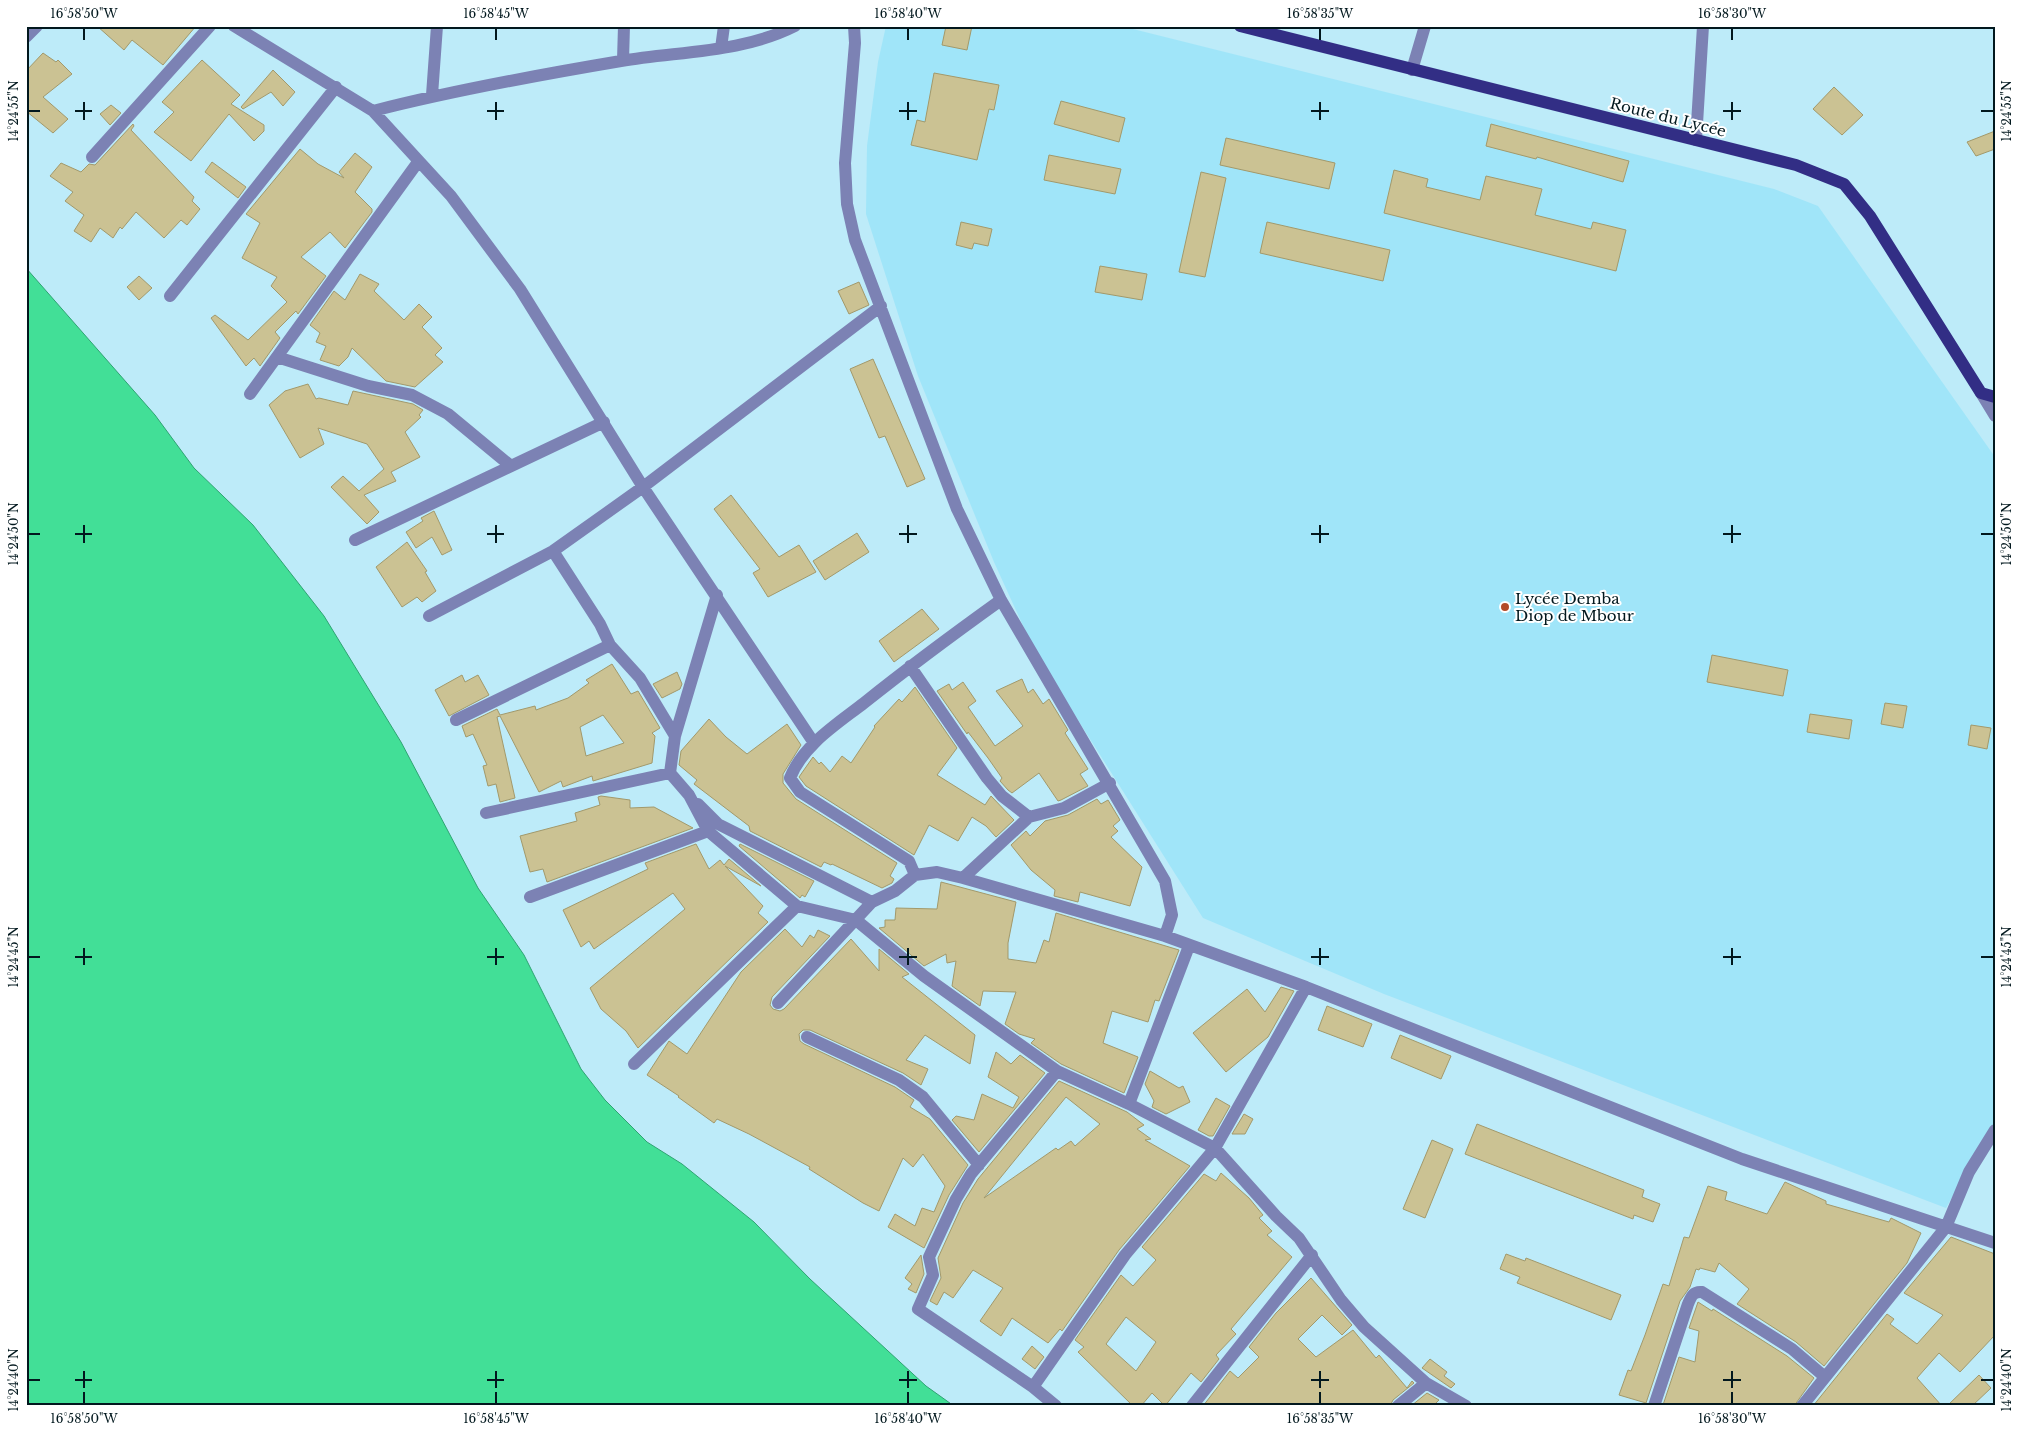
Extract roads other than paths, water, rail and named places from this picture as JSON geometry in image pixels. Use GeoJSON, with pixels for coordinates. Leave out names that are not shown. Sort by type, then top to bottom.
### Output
{"type":"FeatureCollection","features":[{"type":"Feature","properties":{"kind":"main road","name":"Route du Lycée"},"geometry":{"type":"LineString","coordinates":[[1240,26],[1796,165],[1844,184],[1870,216],[1981,393]]}},
{"type":"Feature","properties":{"kind":"main road"},"geometry":{"type":"LineString","coordinates":[[1981,393],[1995,396]]}},
{"type":"Feature","properties":{"kind":"street"},"geometry":{"type":"LineString","coordinates":[[26,37],[37,26]]}},
{"type":"Feature","properties":{"kind":"street"},"geometry":{"type":"LineString","coordinates":[[92,157],[210,26]]}},
{"type":"Feature","properties":{"kind":"street"},"geometry":{"type":"LineString","coordinates":[[234,26],[373,111],[451,196],[520,289],[643,487],[717,595],[814,743]]}},
{"type":"Feature","properties":{"kind":"street"},"geometry":{"type":"LineString","coordinates":[[432,96],[437,26]]}},
{"type":"Feature","properties":{"kind":"street"},"geometry":{"type":"LineString","coordinates":[[623,60],[624,26]]}},
{"type":"Feature","properties":{"kind":"street"},"geometry":{"type":"LineString","coordinates":[[720,48],[724,26]]}},
{"type":"Feature","properties":{"kind":"street"},"geometry":{"type":"LineString","coordinates":[[373,111],[432,96],[623,60],[720,48],[775,36],[795,26]]}},
{"type":"Feature","properties":{"kind":"street"},"geometry":{"type":"LineString","coordinates":[[854,26],[855,42],[845,163],[847,204],[855,240],[957,509],[1001,600],[1110,783],[1165,881],[1172,915],[1165,936]]}},
{"type":"Feature","properties":{"kind":"street"},"geometry":{"type":"LineString","coordinates":[[1412,70],[1425,26]]}},
{"type":"Feature","properties":{"kind":"street"},"geometry":{"type":"LineString","coordinates":[[1696,140],[1702,26]]}},
{"type":"Feature","properties":{"kind":"street"},"geometry":{"type":"LineString","coordinates":[[170,296],[336,87]]}},
{"type":"Feature","properties":{"kind":"street"},"geometry":{"type":"LineString","coordinates":[[250,394],[418,162]]}},
{"type":"Feature","properties":{"kind":"street"},"geometry":{"type":"LineString","coordinates":[[429,616],[553,551],[643,487],[881,306]]}},
{"type":"Feature","properties":{"kind":"street"},"geometry":{"type":"LineString","coordinates":[[277,357],[368,386],[412,395],[448,414],[511,466]]}},
{"type":"Feature","properties":{"kind":"street"},"geometry":{"type":"LineString","coordinates":[[1981,393],[1995,416]]}},
{"type":"Feature","properties":{"kind":"street"},"geometry":{"type":"LineString","coordinates":[[355,540],[604,422]]}},
{"type":"Feature","properties":{"kind":"street"},"geometry":{"type":"LineString","coordinates":[[553,551],[600,624],[610,645],[640,678],[676,736]]}},
{"type":"Feature","properties":{"kind":"street"},"geometry":{"type":"LineString","coordinates":[[717,595],[676,736],[670,774],[688,795],[718,824],[872,902]]}},
{"type":"Feature","properties":{"kind":"street"},"geometry":{"type":"LineString","coordinates":[[915,875],[909,860],[800,792],[790,778],[794,768],[814,743],[910,666],[1001,600]]}},
{"type":"Feature","properties":{"kind":"street"},"geometry":{"type":"LineString","coordinates":[[456,720],[610,645]]}},
{"type":"Feature","properties":{"kind":"street"},"geometry":{"type":"LineString","coordinates":[[910,666],[987,778],[1002,796],[1029,817]]}},
{"type":"Feature","properties":{"kind":"street"},"geometry":{"type":"LineString","coordinates":[[486,813],[670,774]]}},
{"type":"Feature","properties":{"kind":"street"},"geometry":{"type":"LineString","coordinates":[[963,878],[1029,817],[1064,808],[1110,783]]}},
{"type":"Feature","properties":{"kind":"street"},"geometry":{"type":"LineString","coordinates":[[688,795],[708,831],[797,906],[856,920],[924,976],[1057,1071],[1129,1104],[1215,1148],[1276,1216],[1299,1238],[1341,1300],[1364,1327],[1426,1383],[1466,1406]]}},
{"type":"Feature","properties":{"kind":"street"},"geometry":{"type":"LineString","coordinates":[[530,897],[708,831]]}},
{"type":"Feature","properties":{"kind":"street"},"geometry":{"type":"LineString","coordinates":[[778,1003],[872,902],[895,891],[915,875],[937,872],[1165,936],[1306,987],[1742,1159],[1995,1242]]}},
{"type":"Feature","properties":{"kind":"street"},"geometry":{"type":"LineString","coordinates":[[634,1064],[797,906]]}},
{"type":"Feature","properties":{"kind":"street"},"geometry":{"type":"LineString","coordinates":[[1129,1104],[1189,946]]}},
{"type":"Feature","properties":{"kind":"street"},"geometry":{"type":"LineString","coordinates":[[1033,1387],[1125,1255],[1215,1148],[1306,987]]}},
{"type":"Feature","properties":{"kind":"street"},"geometry":{"type":"LineString","coordinates":[[807,1037],[899,1080],[923,1097],[979,1165]]}},
{"type":"Feature","properties":{"kind":"street"},"geometry":{"type":"LineString","coordinates":[[1056,1406],[1033,1387],[918,1309],[933,1275],[929,1257],[956,1199],[979,1165],[1057,1071]]}},
{"type":"Feature","properties":{"kind":"street"},"geometry":{"type":"LineString","coordinates":[[1802,1406],[1946,1227],[1969,1172],[1995,1130]]}},
{"type":"Feature","properties":{"kind":"street"},"geometry":{"type":"LineString","coordinates":[[1192,1406],[1312,1255]]}},
{"type":"Feature","properties":{"kind":"street"},"geometry":{"type":"LineString","coordinates":[[1654,1406],[1691,1296],[1698,1292],[1702,1292],[1792,1350],[1825,1376]]}},
{"type":"Feature","properties":{"kind":"street"},"geometry":{"type":"LineString","coordinates":[[1398,1406],[1426,1383]]}},
{"type":"Feature","properties":{"kind":"place","name":"Lycée Demba Diop de Mbour"},"geometry":{"type":"Point","coordinates":[1505,607]}}]}
